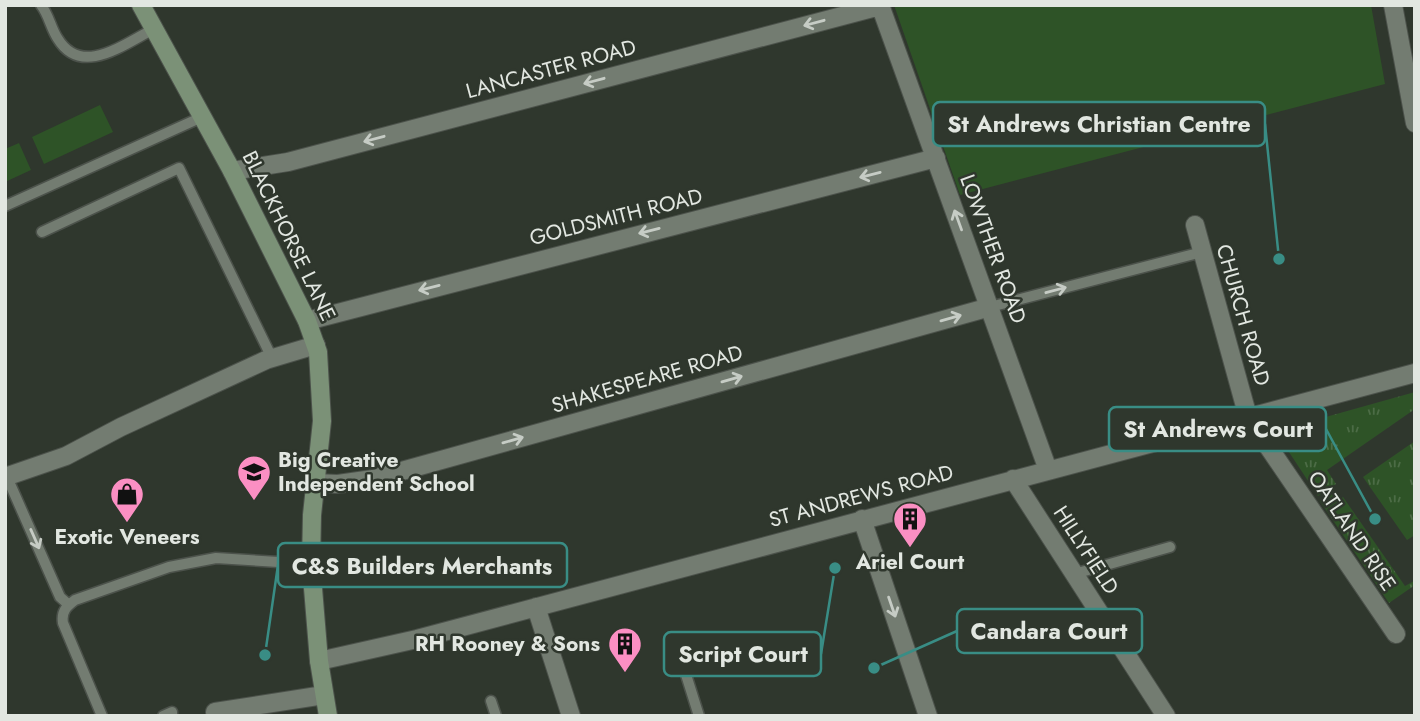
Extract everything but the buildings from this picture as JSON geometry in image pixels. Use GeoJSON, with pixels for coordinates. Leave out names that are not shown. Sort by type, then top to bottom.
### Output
{"type":"FeatureCollection","features":[{"type":"Feature","properties":{"kind":"main road","name":"BLACKHORSE LANE"},"geometry":{"type":"LineString","coordinates":[[146,7],[155,29],[232,171],[307,321],[316,345],[322,421],[315,483],[311,564],[319,661],[328,716]]}},
{"type":"Feature","properties":{"kind":"street"},"geometry":{"type":"LineString","coordinates":[[1393,5],[1415,122]]}},
{"type":"Feature","properties":{"kind":"street","name":"LOWTHER ROAD"},"geometry":{"type":"LineString","coordinates":[[880,6],[1048,470]]}},
{"type":"Feature","properties":{"kind":"street","name":"LANCASTER ROAD"},"geometry":{"type":"LineString","coordinates":[[232,171],[288,162],[880,6]]}},
{"type":"Feature","properties":{"kind":"street","name":"GOLDSMITH ROAD"},"geometry":{"type":"LineString","coordinates":[[307,321],[936,158]]}},
{"type":"Feature","properties":{"kind":"street","name":"CHURCH ROAD"},"geometry":{"type":"LineString","coordinates":[[1195,225],[1248,417]]}},
{"type":"Feature","properties":{"kind":"street","name":"SHAKESPEARE ROAD"},"geometry":{"type":"LineString","coordinates":[[315,483],[338,484],[373,479],[990,307]]}},
{"type":"Feature","properties":{"kind":"street"},"geometry":{"type":"LineString","coordinates":[[6,477],[66,456],[121,427],[272,358],[316,345]]}},
{"type":"Feature","properties":{"kind":"street","name":"ST ANDREWS ROAD"},"geometry":{"type":"LineString","coordinates":[[319,661],[417,639],[1415,373]]}},
{"type":"Feature","properties":{"kind":"street","name":"OATLAND RISE"},"geometry":{"type":"LineString","coordinates":[[1248,417],[1396,634]]}},
{"type":"Feature","properties":{"kind":"street","name":"HILLYFIELD"},"geometry":{"type":"LineString","coordinates":[[1013,479],[1166,716]]}},
{"type":"Feature","properties":{"kind":"street"},"geometry":{"type":"LineString","coordinates":[[862,519],[928,716]]}},
{"type":"Feature","properties":{"kind":"street"},"geometry":{"type":"LineString","coordinates":[[536,607],[570,716]]}},
{"type":"Feature","properties":{"kind":"street"},"geometry":{"type":"LineString","coordinates":[[215,712],[324,695]]}},
{"type":"Feature","properties":{"kind":"lane"},"geometry":{"type":"LineString","coordinates":[[41,5],[58,41],[71,53],[84,58],[101,56],[155,29]]}},
{"type":"Feature","properties":{"kind":"lane"},"geometry":{"type":"LineString","coordinates":[[5,206],[202,117]]}},
{"type":"Feature","properties":{"kind":"lane"},"geometry":{"type":"LineString","coordinates":[[42,232],[179,168],[272,358]]}},
{"type":"Feature","properties":{"kind":"lane"},"geometry":{"type":"LineString","coordinates":[[990,307],[1202,252]]}},
{"type":"Feature","properties":{"kind":"lane"},"geometry":{"type":"LineString","coordinates":[[6,477],[60,597],[69,605]]}},
{"type":"Feature","properties":{"kind":"lane"},"geometry":{"type":"LineString","coordinates":[[1074,573],[1170,547]]}},
{"type":"Feature","properties":{"kind":"lane"},"geometry":{"type":"LineString","coordinates":[[102,716],[63,623],[62,617],[69,605],[94,592],[169,567],[216,558],[311,564]]}},
{"type":"Feature","properties":{"kind":"lane"},"geometry":{"type":"LineString","coordinates":[[677,646],[699,716]]}},
{"type":"Feature","properties":{"kind":"lane"},"geometry":{"type":"LineString","coordinates":[[491,701],[496,716]]}},
{"type":"Feature","properties":{"kind":"lane"},"geometry":{"type":"LineString","coordinates":[[163,716],[172,712],[173,716]]}},
{"type":"Feature","properties":{"kind":"green space"},"geometry":{"type":"Polygon","coordinates":[[[894,5],[1371,5],[1385,84],[960,195],[894,5]]]}},
{"type":"Feature","properties":{"kind":"green space"},"geometry":{"type":"Polygon","coordinates":[[[100,105],[113,132],[44,164],[32,137],[100,105]]]}},
{"type":"Feature","properties":{"kind":"green space"},"geometry":{"type":"Polygon","coordinates":[[[19,143],[31,170],[5,182],[5,149],[19,143]]]}},
{"type":"Feature","properties":{"kind":"green space"},"geometry":{"type":"Polygon","coordinates":[[[1415,392],[1415,409],[1327,470],[1336,484],[1318,496],[1283,443],[1284,431],[1290,427],[1415,392]]]}},
{"type":"Feature","properties":{"kind":"green space"},"geometry":{"type":"Polygon","coordinates":[[[1415,441],[1415,535],[1407,540],[1363,477],[1415,441]]]}},
{"type":"Feature","properties":{"kind":"green space"},"geometry":{"type":"Polygon","coordinates":[[[1332,493],[1337,501],[1343,497],[1405,586],[1414,581],[1415,585],[1389,603],[1320,501],[1332,493]]]}},
{"type":"Feature","properties":{"kind":"place","name":"St Andrews Christian Centre"},"geometry":{"type":"Point","coordinates":[1279,259]}},
{"type":"Feature","properties":{"kind":"place","name":"Big Creative Independent School"},"geometry":{"type":"Point","coordinates":[254,502]}},
{"type":"Feature","properties":{"kind":"place","name":"St Andrews Court"},"geometry":{"type":"Point","coordinates":[1375,519]}},
{"type":"Feature","properties":{"kind":"place","name":"Exotic Veneers"},"geometry":{"type":"Point","coordinates":[127,524]}},
{"type":"Feature","properties":{"kind":"place","name":"Ariel Court"},"geometry":{"type":"Point","coordinates":[910,549]}},
{"type":"Feature","properties":{"kind":"place","name":"Script Court"},"geometry":{"type":"Point","coordinates":[835,568]}},
{"type":"Feature","properties":{"kind":"place","name":"C&S Builders Merchants"},"geometry":{"type":"Point","coordinates":[265,655]}},
{"type":"Feature","properties":{"kind":"place","name":"Candara Court"},"geometry":{"type":"Point","coordinates":[874,668]}},
{"type":"Feature","properties":{"kind":"place","name":"RH Rooney & Sons"},"geometry":{"type":"Point","coordinates":[625,674]}}]}
